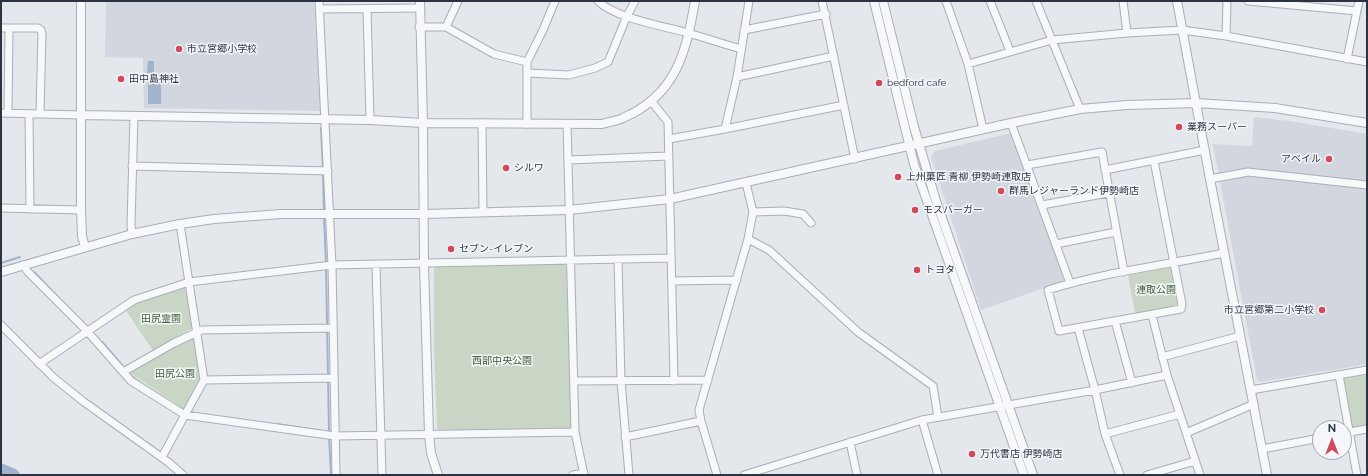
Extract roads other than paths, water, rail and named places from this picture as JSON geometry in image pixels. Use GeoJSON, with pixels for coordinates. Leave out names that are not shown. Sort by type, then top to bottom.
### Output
{"type":"FeatureCollection","features":[{"type":"Feature","properties":{"kind":"street"},"geometry":{"type":"LineString","coordinates":[[81,1],[81,210],[82,236],[85,247]]}},
{"type":"Feature","properties":{"kind":"street"},"geometry":{"type":"LineString","coordinates":[[320,1],[332,265],[336,475]]}},
{"type":"Feature","properties":{"kind":"street"},"geometry":{"type":"LineString","coordinates":[[446,28],[458,1]]}},
{"type":"Feature","properties":{"kind":"street"},"geometry":{"type":"LineString","coordinates":[[527,124],[527,62],[544,30],[555,1]]}},
{"type":"Feature","properties":{"kind":"street"},"geometry":{"type":"LineString","coordinates":[[598,1],[604,7],[627,16],[690,33],[741,50]]}},
{"type":"Feature","properties":{"kind":"street"},"geometry":{"type":"LineString","coordinates":[[528,73],[569,75],[595,68],[608,62],[627,16],[635,1]]}},
{"type":"Feature","properties":{"kind":"street"},"geometry":{"type":"LineString","coordinates":[[40,114],[41,30],[38,28],[5,28],[4,112],[29,114],[370,120],[423,123],[602,124],[622,118],[652,102],[670,81],[680,64],[690,33],[695,1]]}},
{"type":"Feature","properties":{"kind":"street"},"geometry":{"type":"LineString","coordinates":[[725,129],[737,77],[749,1]]}},
{"type":"Feature","properties":{"kind":"street"},"geometry":{"type":"LineString","coordinates":[[822,1],[826,14],[855,159]]}},
{"type":"Feature","properties":{"kind":"street"},"geometry":{"type":"LineString","coordinates":[[874,1],[909,146],[930,212],[1024,475]]}},
{"type":"Feature","properties":{"kind":"street"},"geometry":{"type":"LineString","coordinates":[[883,1],[919,144],[941,216],[1033,475]]}},
{"type":"Feature","properties":{"kind":"street"},"geometry":{"type":"LineString","coordinates":[[946,1],[968,64],[983,129]]}},
{"type":"Feature","properties":{"kind":"street"},"geometry":{"type":"LineString","coordinates":[[990,1],[1010,51]]}},
{"type":"Feature","properties":{"kind":"street"},"geometry":{"type":"LineString","coordinates":[[1036,1],[1080,109]]}},
{"type":"Feature","properties":{"kind":"street"},"geometry":{"type":"LineString","coordinates":[[1123,1],[1127,33]]}},
{"type":"Feature","properties":{"kind":"street"},"geometry":{"type":"LineString","coordinates":[[1177,1],[1204,150],[1267,475]]}},
{"type":"Feature","properties":{"kind":"street"},"geometry":{"type":"LineString","coordinates":[[1226,36],[1227,1]]}},
{"type":"Feature","properties":{"kind":"street"},"geometry":{"type":"LineString","coordinates":[[1248,1],[1357,11]]}},
{"type":"Feature","properties":{"kind":"street"},"geometry":{"type":"LineString","coordinates":[[1347,58],[1359,1]]}},
{"type":"Feature","properties":{"kind":"street"},"geometry":{"type":"LineString","coordinates":[[320,9],[367,9],[420,4],[424,264],[429,434],[431,453],[438,475]]}},
{"type":"Feature","properties":{"kind":"street"},"geometry":{"type":"LineString","coordinates":[[367,9],[370,120]]}},
{"type":"Feature","properties":{"kind":"street"},"geometry":{"type":"LineString","coordinates":[[744,30],[826,14]]}},
{"type":"Feature","properties":{"kind":"street"},"geometry":{"type":"LineString","coordinates":[[420,27],[446,28],[494,54],[527,62]]}},
{"type":"Feature","properties":{"kind":"street"},"geometry":{"type":"LineString","coordinates":[[968,64],[1052,40],[1127,33],[1182,30],[1226,36],[1367,62]]}},
{"type":"Feature","properties":{"kind":"street"},"geometry":{"type":"LineString","coordinates":[[737,77],[834,56]]}},
{"type":"Feature","properties":{"kind":"street"},"geometry":{"type":"LineString","coordinates":[[652,102],[668,122],[674,381]]}},
{"type":"Feature","properties":{"kind":"street"},"geometry":{"type":"LineString","coordinates":[[1,272],[132,234],[214,219],[281,214],[424,214],[569,210],[670,199],[855,159],[983,129],[1080,109],[1127,105],[1196,103],[1275,108],[1367,123]]}},
{"type":"Feature","properties":{"kind":"street"},"geometry":{"type":"LineString","coordinates":[[669,139],[844,105]]}},
{"type":"Feature","properties":{"kind":"street"},"geometry":{"type":"LineString","coordinates":[[29,114],[30,209]]}},
{"type":"Feature","properties":{"kind":"street"},"geometry":{"type":"LineString","coordinates":[[132,234],[134,116]]}},
{"type":"Feature","properties":{"kind":"street"},"geometry":{"type":"LineString","coordinates":[[482,123],[483,212]]}},
{"type":"Feature","properties":{"kind":"street"},"geometry":{"type":"LineString","coordinates":[[1011,123],[1070,283]]}},
{"type":"Feature","properties":{"kind":"street"},"geometry":{"type":"LineString","coordinates":[[567,124],[576,432],[584,474],[573,475]]}},
{"type":"Feature","properties":{"kind":"street"},"geometry":{"type":"LineString","coordinates":[[1105,170],[1204,150]]}},
{"type":"Feature","properties":{"kind":"street"},"geometry":{"type":"LineString","coordinates":[[1027,165],[1102,152],[1108,193],[1124,272]]}},
{"type":"Feature","properties":{"kind":"street"},"geometry":{"type":"LineString","coordinates":[[568,160],[668,156]]}},
{"type":"Feature","properties":{"kind":"street"},"geometry":{"type":"LineString","coordinates":[[1154,161],[1174,263],[1182,304],[1181,309],[1059,331],[1048,290],[1070,283],[1124,272],[1174,263],[1224,253]]}},
{"type":"Feature","properties":{"kind":"street"},"geometry":{"type":"LineString","coordinates":[[132,166],[328,171]]}},
{"type":"Feature","properties":{"kind":"street"},"geometry":{"type":"LineString","coordinates":[[1210,179],[1248,172],[1367,185]]}},
{"type":"Feature","properties":{"kind":"street"},"geometry":{"type":"LineString","coordinates":[[717,475],[699,410],[748,239],[753,212],[746,183]]}},
{"type":"Feature","properties":{"kind":"street"},"geometry":{"type":"LineString","coordinates":[[1042,205],[1108,193]]}},
{"type":"Feature","properties":{"kind":"street"},"geometry":{"type":"LineString","coordinates":[[1,208],[81,210]]}},
{"type":"Feature","properties":{"kind":"street"},"geometry":{"type":"LineString","coordinates":[[753,212],[784,211],[803,214],[811,223]]}},
{"type":"Feature","properties":{"kind":"street"},"geometry":{"type":"LineString","coordinates":[[162,457],[204,380],[180,224]]}},
{"type":"Feature","properties":{"kind":"street"},"geometry":{"type":"LineString","coordinates":[[1056,244],[1116,232]]}},
{"type":"Feature","properties":{"kind":"street"},"geometry":{"type":"LineString","coordinates":[[748,239],[769,250],[858,332],[933,386],[938,417]]}},
{"type":"Feature","properties":{"kind":"street"},"geometry":{"type":"LineString","coordinates":[[39,364],[134,300],[189,282],[332,265],[671,258]]}},
{"type":"Feature","properties":{"kind":"street"},"geometry":{"type":"LineString","coordinates":[[618,259],[621,381],[629,475]]}},
{"type":"Feature","properties":{"kind":"street"},"geometry":{"type":"LineString","coordinates":[[23,265],[28,272],[87,331],[131,381],[185,415],[336,436],[576,432]]}},
{"type":"Feature","properties":{"kind":"street"},"geometry":{"type":"LineString","coordinates":[[376,265],[382,475]]}},
{"type":"Feature","properties":{"kind":"street"},"geometry":{"type":"LineString","coordinates":[[672,281],[737,280]]}},
{"type":"Feature","properties":{"kind":"street"},"geometry":{"type":"LineString","coordinates":[[1152,315],[1167,376],[1200,475]]}},
{"type":"Feature","properties":{"kind":"street"},"geometry":{"type":"LineString","coordinates":[[1115,321],[1132,382]]}},
{"type":"Feature","properties":{"kind":"street"},"geometry":{"type":"LineString","coordinates":[[1,325],[54,378],[84,402],[162,457],[183,475]]}},
{"type":"Feature","properties":{"kind":"street"},"geometry":{"type":"LineString","coordinates":[[123,372],[197,331],[333,328]]}},
{"type":"Feature","properties":{"kind":"street"},"geometry":{"type":"LineString","coordinates":[[1078,328],[1105,434],[1120,475]]}},
{"type":"Feature","properties":{"kind":"street"},"geometry":{"type":"LineString","coordinates":[[1162,357],[1240,336]]}},
{"type":"Feature","properties":{"kind":"street"},"geometry":{"type":"LineString","coordinates":[[1251,390],[1367,370]]}},
{"type":"Feature","properties":{"kind":"street"},"geometry":{"type":"LineString","coordinates":[[1338,375],[1344,420]]}},
{"type":"Feature","properties":{"kind":"street"},"geometry":{"type":"LineString","coordinates":[[744,475],[757,473],[922,420],[1167,376]]}},
{"type":"Feature","properties":{"kind":"street"},"geometry":{"type":"LineString","coordinates":[[204,380],[334,378]]}},
{"type":"Feature","properties":{"kind":"street"},"geometry":{"type":"LineString","coordinates":[[575,381],[708,380]]}},
{"type":"Feature","properties":{"kind":"street"},"geometry":{"type":"LineString","coordinates":[[1186,433],[1254,404]]}},
{"type":"Feature","properties":{"kind":"street"},"geometry":{"type":"LineString","coordinates":[[1105,434],[1180,414]]}},
{"type":"Feature","properties":{"kind":"street"},"geometry":{"type":"LineString","coordinates":[[922,420],[938,475]]}},
{"type":"Feature","properties":{"kind":"street"},"geometry":{"type":"LineString","coordinates":[[625,437],[701,421]]}},
{"type":"Feature","properties":{"kind":"street"},"geometry":{"type":"LineString","coordinates":[[1352,432],[1367,429]]}},
{"type":"Feature","properties":{"kind":"street"},"geometry":{"type":"LineString","coordinates":[[1262,449],[1312,440]]}},
{"type":"Feature","properties":{"kind":"street"},"geometry":{"type":"LineString","coordinates":[[850,442],[858,475]]}},
{"type":"Feature","properties":{"kind":"street"},"geometry":{"type":"LineString","coordinates":[[1352,456],[1357,475]]}},
{"type":"Feature","properties":{"kind":"street"},"geometry":{"type":"LineString","coordinates":[[1148,475],[1195,461]]}},
{"type":"Feature","properties":{"kind":"water"},"geometry":{"type":"Polygon","coordinates":[[[148,61],[154,61],[154,73],[147,73],[148,61]]]}},
{"type":"Feature","properties":{"kind":"water"},"geometry":{"type":"Polygon","coordinates":[[[148,78],[161,78],[161,104],[148,104],[148,78]]]}},
{"type":"Feature","properties":{"kind":"waterway"},"geometry":{"type":"LineString","coordinates":[[321,128],[323,169]]}},
{"type":"Feature","properties":{"kind":"waterway"},"geometry":{"type":"LineString","coordinates":[[323,174],[324,211]]}},
{"type":"Feature","properties":{"kind":"waterway"},"geometry":{"type":"LineString","coordinates":[[324,216],[326,263]]}},
{"type":"Feature","properties":{"kind":"waterway"},"geometry":{"type":"LineString","coordinates":[[1,263],[20,257]]}},
{"type":"Feature","properties":{"kind":"waterway"},"geometry":{"type":"LineString","coordinates":[[326,267],[329,431]]}},
{"type":"Feature","properties":{"kind":"waterway"},"geometry":{"type":"LineString","coordinates":[[34,272],[82,322]]}},
{"type":"Feature","properties":{"kind":"waterway"},"geometry":{"type":"LineString","coordinates":[[102,342],[122,365]]}},
{"type":"Feature","properties":{"kind":"waterway"},"geometry":{"type":"LineString","coordinates":[[130,375],[149,389]]}},
{"type":"Feature","properties":{"kind":"waterway"},"geometry":{"type":"LineString","coordinates":[[277,424],[329,432]]}},
{"type":"Feature","properties":{"kind":"waterway"},"geometry":{"type":"LineString","coordinates":[[329,436],[331,475]]}},
{"type":"Feature","properties":{"kind":"waterway"},"geometry":{"type":"LineString","coordinates":[[1,470],[13,475]]}},
{"type":"Feature","properties":{"kind":"place","name":"市立宮郷小学校"},"geometry":{"type":"Point","coordinates":[179,49]}},
{"type":"Feature","properties":{"kind":"place","name":"田中島神社"},"geometry":{"type":"Point","coordinates":[121,79]}},
{"type":"Feature","properties":{"kind":"place","name":"bedford cafe"},"geometry":{"type":"Point","coordinates":[879,83]}},
{"type":"Feature","properties":{"kind":"place","name":"業務スーパー"},"geometry":{"type":"Point","coordinates":[1179,127]}},
{"type":"Feature","properties":{"kind":"place","name":"アベイル"},"geometry":{"type":"Point","coordinates":[1329,159]}},
{"type":"Feature","properties":{"kind":"place","name":"シルワ"},"geometry":{"type":"Point","coordinates":[506,168]}},
{"type":"Feature","properties":{"kind":"place","name":"上州菓匠 青柳 伊勢崎連取店"},"geometry":{"type":"Point","coordinates":[898,177]}},
{"type":"Feature","properties":{"kind":"place","name":"群馬レジャーランド伊勢崎店"},"geometry":{"type":"Point","coordinates":[1001,191]}},
{"type":"Feature","properties":{"kind":"place","name":"モスバーガー"},"geometry":{"type":"Point","coordinates":[915,210]}},
{"type":"Feature","properties":{"kind":"place","name":"セブン-イレブン"},"geometry":{"type":"Point","coordinates":[451,249]}},
{"type":"Feature","properties":{"kind":"place","name":"トヨタ"},"geometry":{"type":"Point","coordinates":[917,270]}},
{"type":"Feature","properties":{"kind":"place","name":"市立宮郷第二小学校"},"geometry":{"type":"Point","coordinates":[1322,310]}},
{"type":"Feature","properties":{"kind":"place","name":"万代書店 伊勢崎店"},"geometry":{"type":"Point","coordinates":[972,454]}},
{"type":"Feature","properties":{"kind":"park label","name":"連取公園"},"geometry":{"type":"Point","coordinates":[1156,290]}},
{"type":"Feature","properties":{"kind":"park label","name":"田尻霊園"},"geometry":{"type":"Point","coordinates":[161,319]}},
{"type":"Feature","properties":{"kind":"park label","name":"西部中央公園"},"geometry":{"type":"Point","coordinates":[502,361]}},
{"type":"Feature","properties":{"kind":"park label","name":"田尻公園"},"geometry":{"type":"Point","coordinates":[175,374]}}]}
